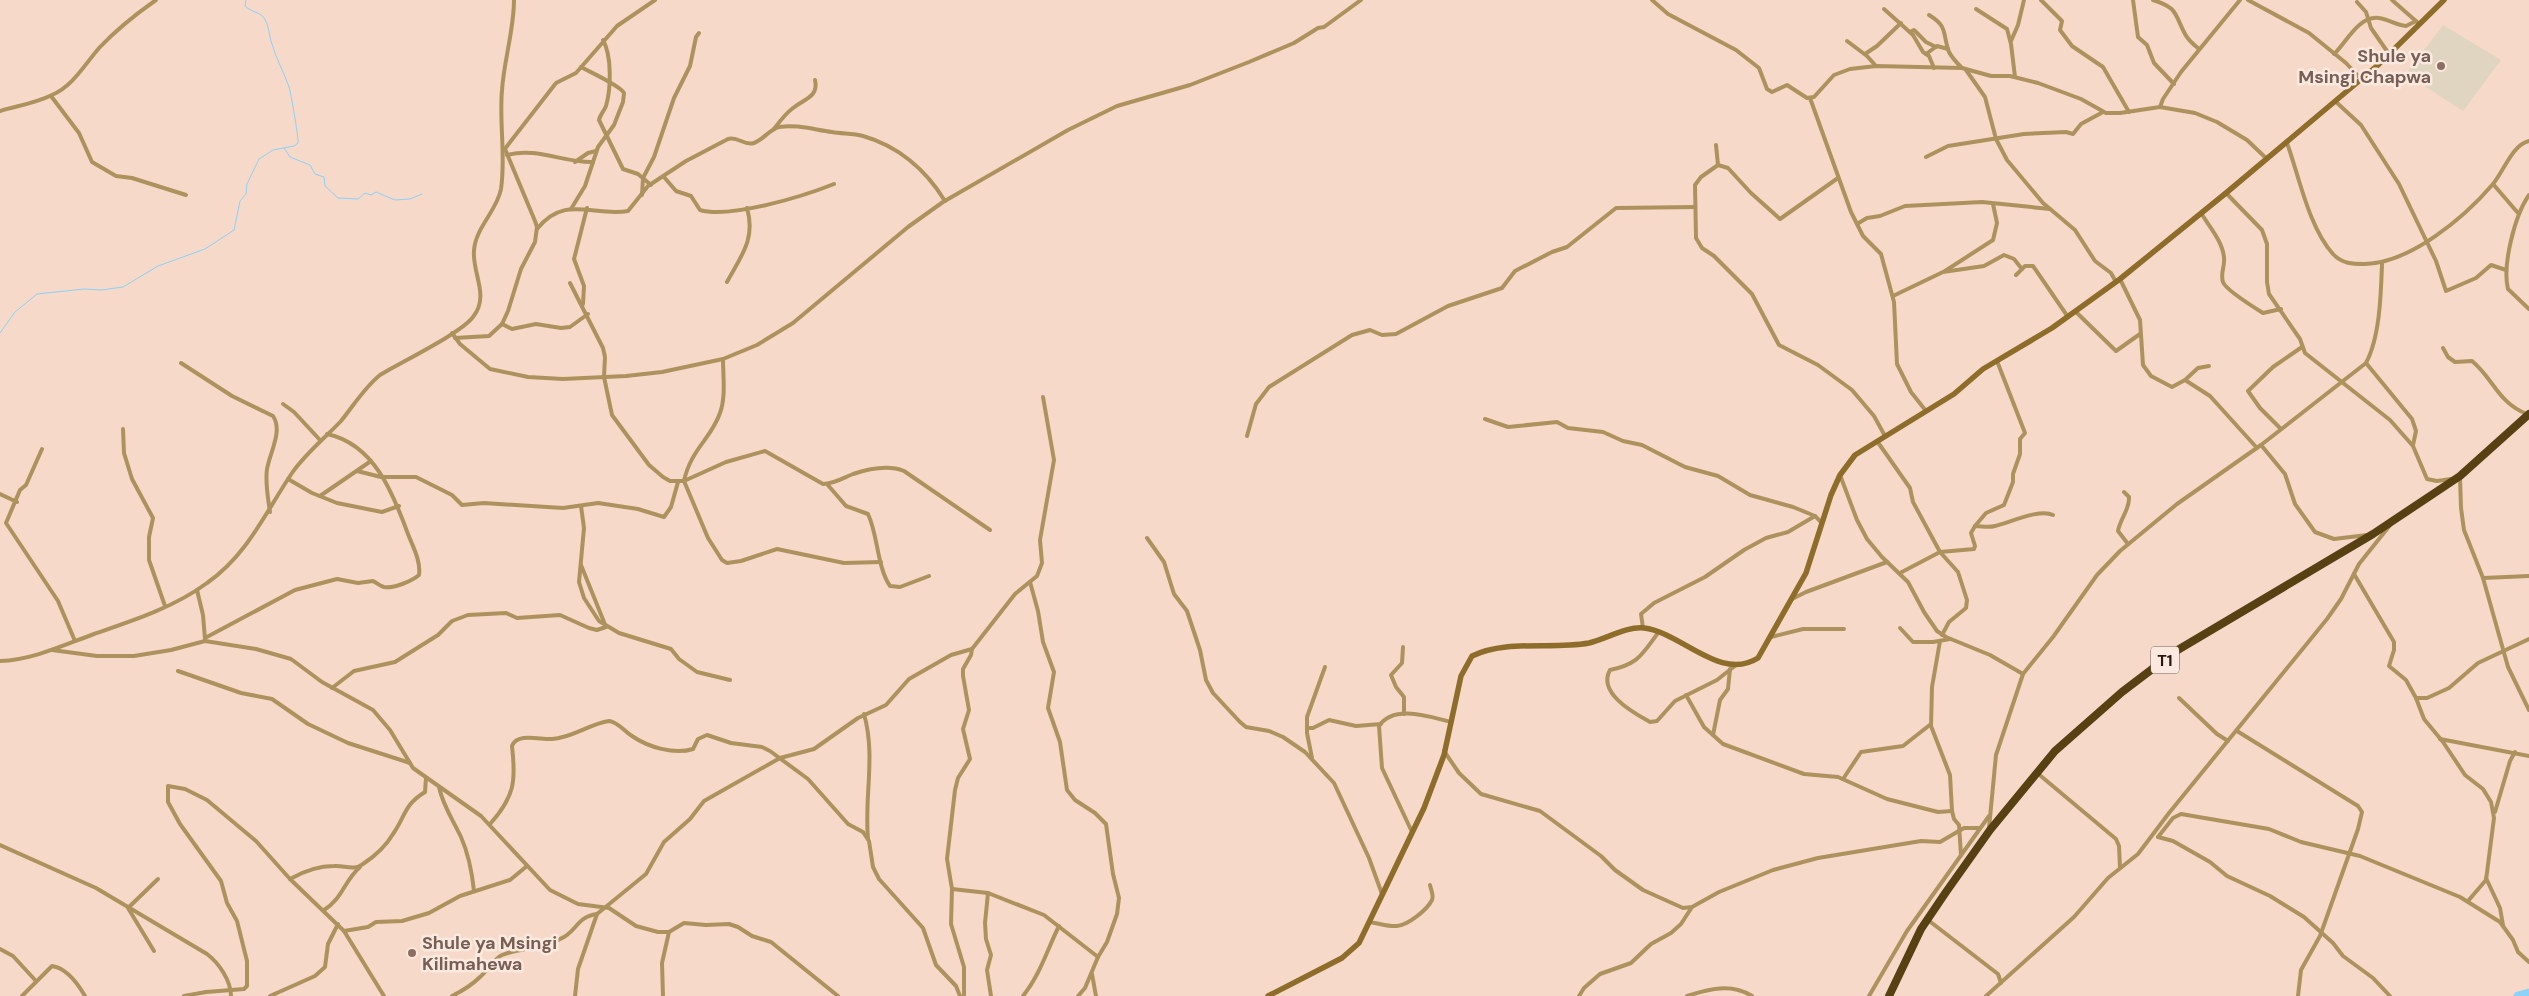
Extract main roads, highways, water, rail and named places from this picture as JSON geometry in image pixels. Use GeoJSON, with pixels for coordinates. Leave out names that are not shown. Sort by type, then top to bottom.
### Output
{"type":"FeatureCollection","features":[{"type":"Feature","properties":{"kind":"highway","name":"T1"},"geometry":{"type":"LineString","coordinates":[[1889,996],[1921,929],[1990,830],[2055,751],[2122,692],[2176,651],[2374,534],[2460,476],[2529,415]]}},
{"type":"Feature","properties":{"kind":"waterway"},"geometry":{"type":"LineString","coordinates":[[0,333],[15,312],[37,294],[123,287],[158,266],[205,249],[234,230],[240,201],[246,194],[247,184],[259,159],[273,150],[294,146],[298,143],[289,87],[274,50],[266,21],[258,13],[245,6],[246,0]]}},
{"type":"Feature","properties":{"kind":"waterway"},"geometry":{"type":"LineString","coordinates":[[284,148],[290,157],[310,165],[315,174],[324,177],[325,186],[338,198],[358,199],[365,193],[371,195],[376,192],[395,200],[410,199],[422,194]]}},
{"type":"Feature","properties":{"kind":"waterway"},"geometry":{"type":"LineString","coordinates":[[2518,996],[2529,993]]}},
{"type":"Feature","properties":{"kind":"place","name":"Shule ya Msingi Chapwa"},"geometry":{"type":"Point","coordinates":[2441,66]}},
{"type":"Feature","properties":{"kind":"place","name":"Shule ya Msingi Kilimahewa"},"geometry":{"type":"Point","coordinates":[412,953]}}]}
